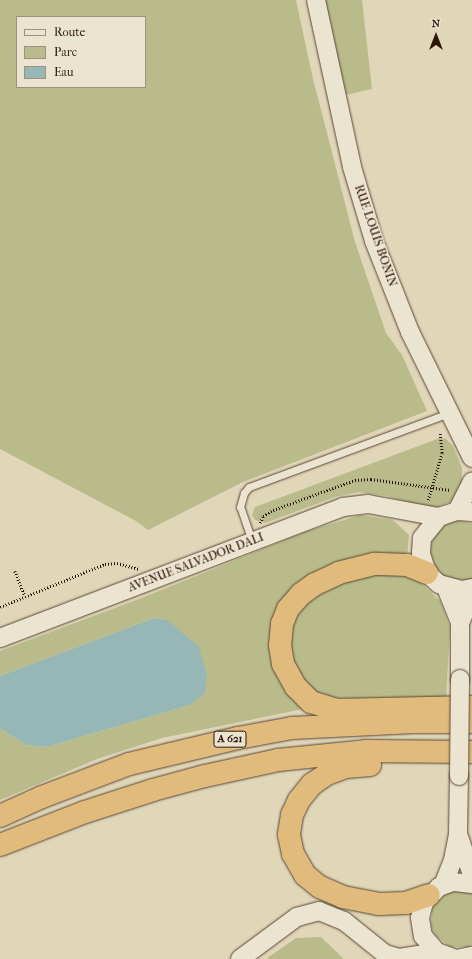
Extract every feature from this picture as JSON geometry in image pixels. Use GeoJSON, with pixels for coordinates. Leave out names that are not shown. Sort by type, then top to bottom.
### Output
{"type":"FeatureCollection","features":[{"type":"Feature","properties":{"kind":"highway"},"geometry":{"type":"LineString","coordinates":[[427,573],[408,565],[374,564],[339,573],[315,584],[301,594],[288,609],[282,624],[280,645],[282,664],[296,687],[311,702],[338,710],[472,707]]}},
{"type":"Feature","properties":{"kind":"highway","name":"A 621"},"geometry":{"type":"LineString","coordinates":[[0,816],[42,796],[129,764],[238,738],[313,727],[414,722],[472,722]]}},
{"type":"Feature","properties":{"kind":"highway"},"geometry":{"type":"LineString","coordinates":[[0,845],[85,812],[212,774],[278,760],[366,751],[472,752]]}},
{"type":"Feature","properties":{"kind":"highway"},"geometry":{"type":"LineString","coordinates":[[433,751],[411,763],[346,767],[327,774],[312,784],[299,800],[292,815],[289,836],[293,854],[305,875],[320,887],[332,892],[360,902],[378,904],[406,903],[436,890]]}},
{"type":"Feature","properties":{"kind":"street","name":"RUE LOUIS BONIN"},"geometry":{"type":"LineString","coordinates":[[316,0],[352,166],[374,241],[410,332],[472,458]]}},
{"type":"Feature","properties":{"kind":"street"},"geometry":{"type":"LineString","coordinates":[[472,482],[465,512],[432,512],[422,538],[420,554],[427,573],[446,588],[460,622],[458,834],[454,860],[436,890],[421,909],[420,926],[423,936],[437,952],[456,959],[472,956]]}},
{"type":"Feature","properties":{"kind":"street","name":"AVENUE SALVADOR DALI"},"geometry":{"type":"LineString","coordinates":[[0,638],[343,507],[368,504],[394,509],[432,512]]}},
{"type":"Feature","properties":{"kind":"street","name":"AVENUE SALVADOR DALI"},"geometry":{"type":"LineString","coordinates":[[394,509],[408,518],[422,538]]}},
{"type":"Feature","properties":{"kind":"street"},"geometry":{"type":"LineString","coordinates":[[446,588],[461,590],[472,588]]}},
{"type":"Feature","properties":{"kind":"street"},"geometry":{"type":"LineString","coordinates":[[460,622],[472,595]]}},
{"type":"Feature","properties":{"kind":"street"},"geometry":{"type":"LineString","coordinates":[[458,834],[472,874]]}},
{"type":"Feature","properties":{"kind":"street"},"geometry":{"type":"LineString","coordinates":[[436,890],[461,882],[472,884]]}},
{"type":"Feature","properties":{"kind":"street"},"geometry":{"type":"LineString","coordinates":[[240,959],[297,917],[319,911],[344,921],[386,954],[399,958],[437,952]]}},
{"type":"Feature","properties":{"kind":"street"},"geometry":{"type":"LineString","coordinates":[[386,954],[402,948],[412,940],[420,926]]}},
{"type":"Feature","properties":{"kind":"lane"},"geometry":{"type":"LineString","coordinates":[[252,541],[240,507],[244,493],[250,487],[450,412]]}},
{"type":"Feature","properties":{"kind":"path"},"geometry":{"type":"LineString","coordinates":[[432,512],[442,453],[440,433]]}},
{"type":"Feature","properties":{"kind":"path"},"geometry":{"type":"LineString","coordinates":[[0,607],[105,564],[117,563],[141,569]]}},
{"type":"Feature","properties":{"kind":"path"},"geometry":{"type":"LineString","coordinates":[[15,571],[25,596]]}},
{"type":"Feature","properties":{"kind":"green space"},"geometry":{"type":"Polygon","coordinates":[[[0,0],[296,0],[313,79],[355,242],[386,333],[402,355],[427,411],[243,482],[148,530],[136,521],[0,449],[0,0]]]}},
{"type":"Feature","properties":{"kind":"green space"},"geometry":{"type":"Polygon","coordinates":[[[322,0],[362,0],[372,89],[341,96],[322,0]]]}},
{"type":"Feature","properties":{"kind":"green space"},"geometry":{"type":"Polygon","coordinates":[[[440,438],[446,439],[453,446],[462,468],[462,484],[452,501],[436,507],[425,508],[387,496],[358,492],[335,497],[265,523],[255,520],[252,515],[255,507],[440,438]]]}},
{"type":"Feature","properties":{"kind":"green space"},"geometry":{"type":"Polygon","coordinates":[[[361,515],[393,520],[409,535],[407,558],[289,594],[269,637],[278,678],[308,708],[162,738],[97,759],[0,800],[0,728],[26,745],[46,747],[190,705],[167,620],[154,618],[0,676],[0,651],[144,597],[307,531],[361,515]]]}},
{"type":"Feature","properties":{"kind":"green space"},"geometry":{"type":"Polygon","coordinates":[[[456,520],[472,523],[472,580],[468,581],[450,581],[435,570],[429,553],[434,535],[440,528],[456,520]]]}},
{"type":"Feature","properties":{"kind":"green space"},"geometry":{"type":"Polygon","coordinates":[[[383,569],[418,580],[440,601],[450,627],[446,699],[333,698],[315,692],[292,666],[290,630],[296,612],[311,597],[328,588],[383,569]]]}},
{"type":"Feature","properties":{"kind":"green space"},"geometry":{"type":"Polygon","coordinates":[[[454,891],[472,893],[472,945],[469,947],[450,947],[435,935],[431,927],[432,908],[445,894],[454,891]]]}},
{"type":"Feature","properties":{"kind":"green space"},"geometry":{"type":"Polygon","coordinates":[[[321,937],[344,959],[266,959],[296,938],[321,937]]]}},
{"type":"Feature","properties":{"kind":"water"},"geometry":{"type":"Polygon","coordinates":[[[154,618],[167,620],[199,647],[207,676],[205,693],[190,705],[46,747],[26,745],[0,728],[0,676],[154,618]]]}}]}
